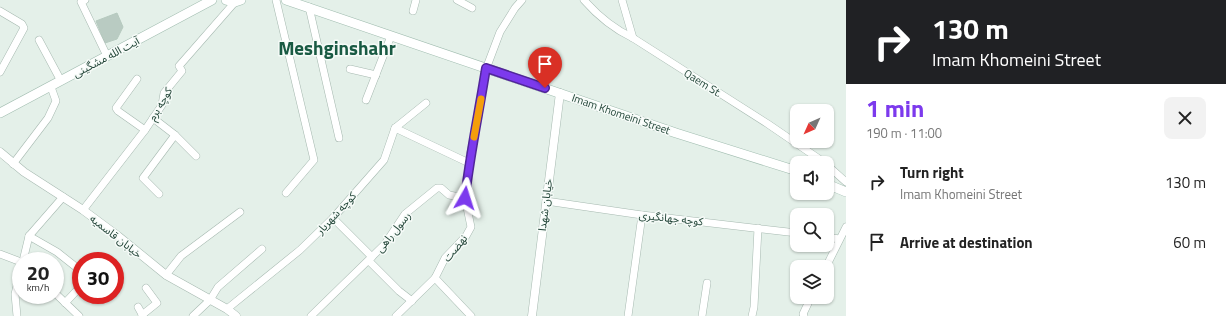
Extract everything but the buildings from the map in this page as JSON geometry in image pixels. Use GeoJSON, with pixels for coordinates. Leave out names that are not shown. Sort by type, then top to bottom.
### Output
{"type":"FeatureCollection","features":[{"type":"Feature","properties":{"kind":"main road","name":"آیت الله مشگینی"},"geometry":{"type":"LineString","coordinates":[[0,114],[212,0]]}},
{"type":"Feature","properties":{"kind":"main road","name":"Imam Khomeini Street"},"geometry":{"type":"LineString","coordinates":[[286,0],[560,93],[790,169]]}},
{"type":"Feature","properties":{"kind":"main road"},"geometry":{"type":"LineString","coordinates":[[834,187],[846,192]]}},
{"type":"Feature","properties":{"kind":"street"},"geometry":{"type":"LineString","coordinates":[[85,0],[81,2],[107,56]]}},
{"type":"Feature","properties":{"kind":"street"},"geometry":{"type":"LineString","coordinates":[[276,0],[314,160],[286,193]]}},
{"type":"Feature","properties":{"kind":"street"},"geometry":{"type":"LineString","coordinates":[[413,11],[416,0]]}},
{"type":"Feature","properties":{"kind":"street"},"geometry":{"type":"LineString","coordinates":[[457,0],[472,8]]}},
{"type":"Feature","properties":{"kind":"street","name":"نهضت"},"geometry":{"type":"LineString","coordinates":[[396,316],[436,278],[445,258],[466,236],[471,227],[465,198],[469,163],[486,68],[500,32],[515,8],[522,0]]}},
{"type":"Feature","properties":{"kind":"street","name":"Qaem St."},"geometry":{"type":"LineString","coordinates":[[584,0],[596,14],[621,33],[633,38],[768,124],[814,156]]}},
{"type":"Feature","properties":{"kind":"street"},"geometry":{"type":"LineString","coordinates":[[622,0],[633,38]]}},
{"type":"Feature","properties":{"kind":"street","name":"کوچه برم"},"geometry":{"type":"LineString","coordinates":[[83,210],[145,130],[162,105],[164,93],[182,71],[179,66],[234,1]]}},
{"type":"Feature","properties":{"kind":"street"},"geometry":{"type":"LineString","coordinates":[[309,7],[339,138]]}},
{"type":"Feature","properties":{"kind":"street"},"geometry":{"type":"LineString","coordinates":[[0,11],[22,24],[24,28],[0,72]]}},
{"type":"Feature","properties":{"kind":"street"},"geometry":{"type":"LineString","coordinates":[[366,100],[391,36]]}},
{"type":"Feature","properties":{"kind":"street"},"geometry":{"type":"LineString","coordinates":[[39,40],[61,81]]}},
{"type":"Feature","properties":{"kind":"street"},"geometry":{"type":"LineString","coordinates":[[350,69],[376,75]]}},
{"type":"Feature","properties":{"kind":"street"},"geometry":{"type":"LineString","coordinates":[[137,79],[116,108],[145,130]]}},
{"type":"Feature","properties":{"kind":"street"},"geometry":{"type":"LineString","coordinates":[[13,164],[48,118],[56,101],[50,87]]}},
{"type":"Feature","properties":{"kind":"street","name":"خیابان شهدا"},"geometry":{"type":"LineString","coordinates":[[532,316],[560,93]]}},
{"type":"Feature","properties":{"kind":"street"},"geometry":{"type":"LineString","coordinates":[[426,103],[395,128],[469,163]]}},
{"type":"Feature","properties":{"kind":"street"},"geometry":{"type":"LineString","coordinates":[[153,118],[175,135],[196,156]]}},
{"type":"Feature","properties":{"kind":"street","name":"کوچه شهریار"},"geometry":{"type":"LineString","coordinates":[[227,309],[300,250],[334,218],[384,160],[395,128]]}},
{"type":"Feature","properties":{"kind":"street"},"geometry":{"type":"LineString","coordinates":[[159,194],[143,178],[175,135]]}},
{"type":"Feature","properties":{"kind":"street","name":"خیابان قاسمیه"},"geometry":{"type":"LineString","coordinates":[[0,152],[13,164],[83,210],[166,275],[227,309],[236,316]]}},
{"type":"Feature","properties":{"kind":"street","name":"Qaem St."},"geometry":{"type":"LineString","coordinates":[[834,171],[846,182]]}},
{"type":"Feature","properties":{"kind":"street","name":"رسول راهی"},"geometry":{"type":"LineString","coordinates":[[311,316],[384,244],[405,214],[437,188],[441,188],[449,195],[465,198]]}},
{"type":"Feature","properties":{"kind":"street"},"geometry":{"type":"LineString","coordinates":[[25,252],[29,236],[63,197]]}},
{"type":"Feature","properties":{"kind":"street","name":"کوچه جهانگیری"},"geometry":{"type":"LineString","coordinates":[[546,201],[642,215],[790,232]]}},
{"type":"Feature","properties":{"kind":"street"},"geometry":{"type":"LineString","coordinates":[[166,275],[181,256],[240,212]]}},
{"type":"Feature","properties":{"kind":"street"},"geometry":{"type":"LineString","coordinates":[[628,316],[642,215]]}},
{"type":"Feature","properties":{"kind":"street"},"geometry":{"type":"LineString","coordinates":[[334,218],[399,291],[412,301]]}},
{"type":"Feature","properties":{"kind":"street"},"geometry":{"type":"LineString","coordinates":[[830,260],[846,227]]}},
{"type":"Feature","properties":{"kind":"street"},"geometry":{"type":"LineString","coordinates":[[752,316],[754,307],[758,228]]}},
{"type":"Feature","properties":{"kind":"street"},"geometry":{"type":"LineString","coordinates":[[29,236],[57,252],[72,264]]}},
{"type":"Feature","properties":{"kind":"street"},"geometry":{"type":"LineString","coordinates":[[834,238],[840,239]]}},
{"type":"Feature","properties":{"kind":"street"},"geometry":{"type":"LineString","coordinates":[[193,316],[210,300],[218,287],[262,249]]}},
{"type":"Feature","properties":{"kind":"street"},"geometry":{"type":"LineString","coordinates":[[0,254],[12,258]]}},
{"type":"Feature","properties":{"kind":"street"},"geometry":{"type":"LineString","coordinates":[[436,278],[471,316]]}},
{"type":"Feature","properties":{"kind":"street"},"geometry":{"type":"LineString","coordinates":[[702,316],[707,283]]}},
{"type":"Feature","properties":{"kind":"street"},"geometry":{"type":"LineString","coordinates":[[138,307],[143,315],[157,303],[146,288]]}},
{"type":"Feature","properties":{"kind":"street"},"geometry":{"type":"LineString","coordinates":[[72,296],[65,303],[79,316]]}},
{"type":"Feature","properties":{"kind":"street"},"geometry":{"type":"LineString","coordinates":[[16,304],[17,316]]}},
{"type":"Feature","properties":{"kind":"street"},"geometry":{"type":"LineString","coordinates":[[803,315],[808,304]]}},
{"type":"Feature","properties":{"kind":"slow traffic"},"geometry":{"type":"LineString","coordinates":[[474,137],[481,99]]}},
{"type":"Feature","properties":{"kind":"district","name":"Meshginshahr"},"geometry":{"type":"Point","coordinates":[337,47]}},
{"type":"Feature","properties":{"kind":"route"},"geometry":{"type":"LineString","coordinates":[[465,198],[470,155],[486,68],[545,88]]}}]}
